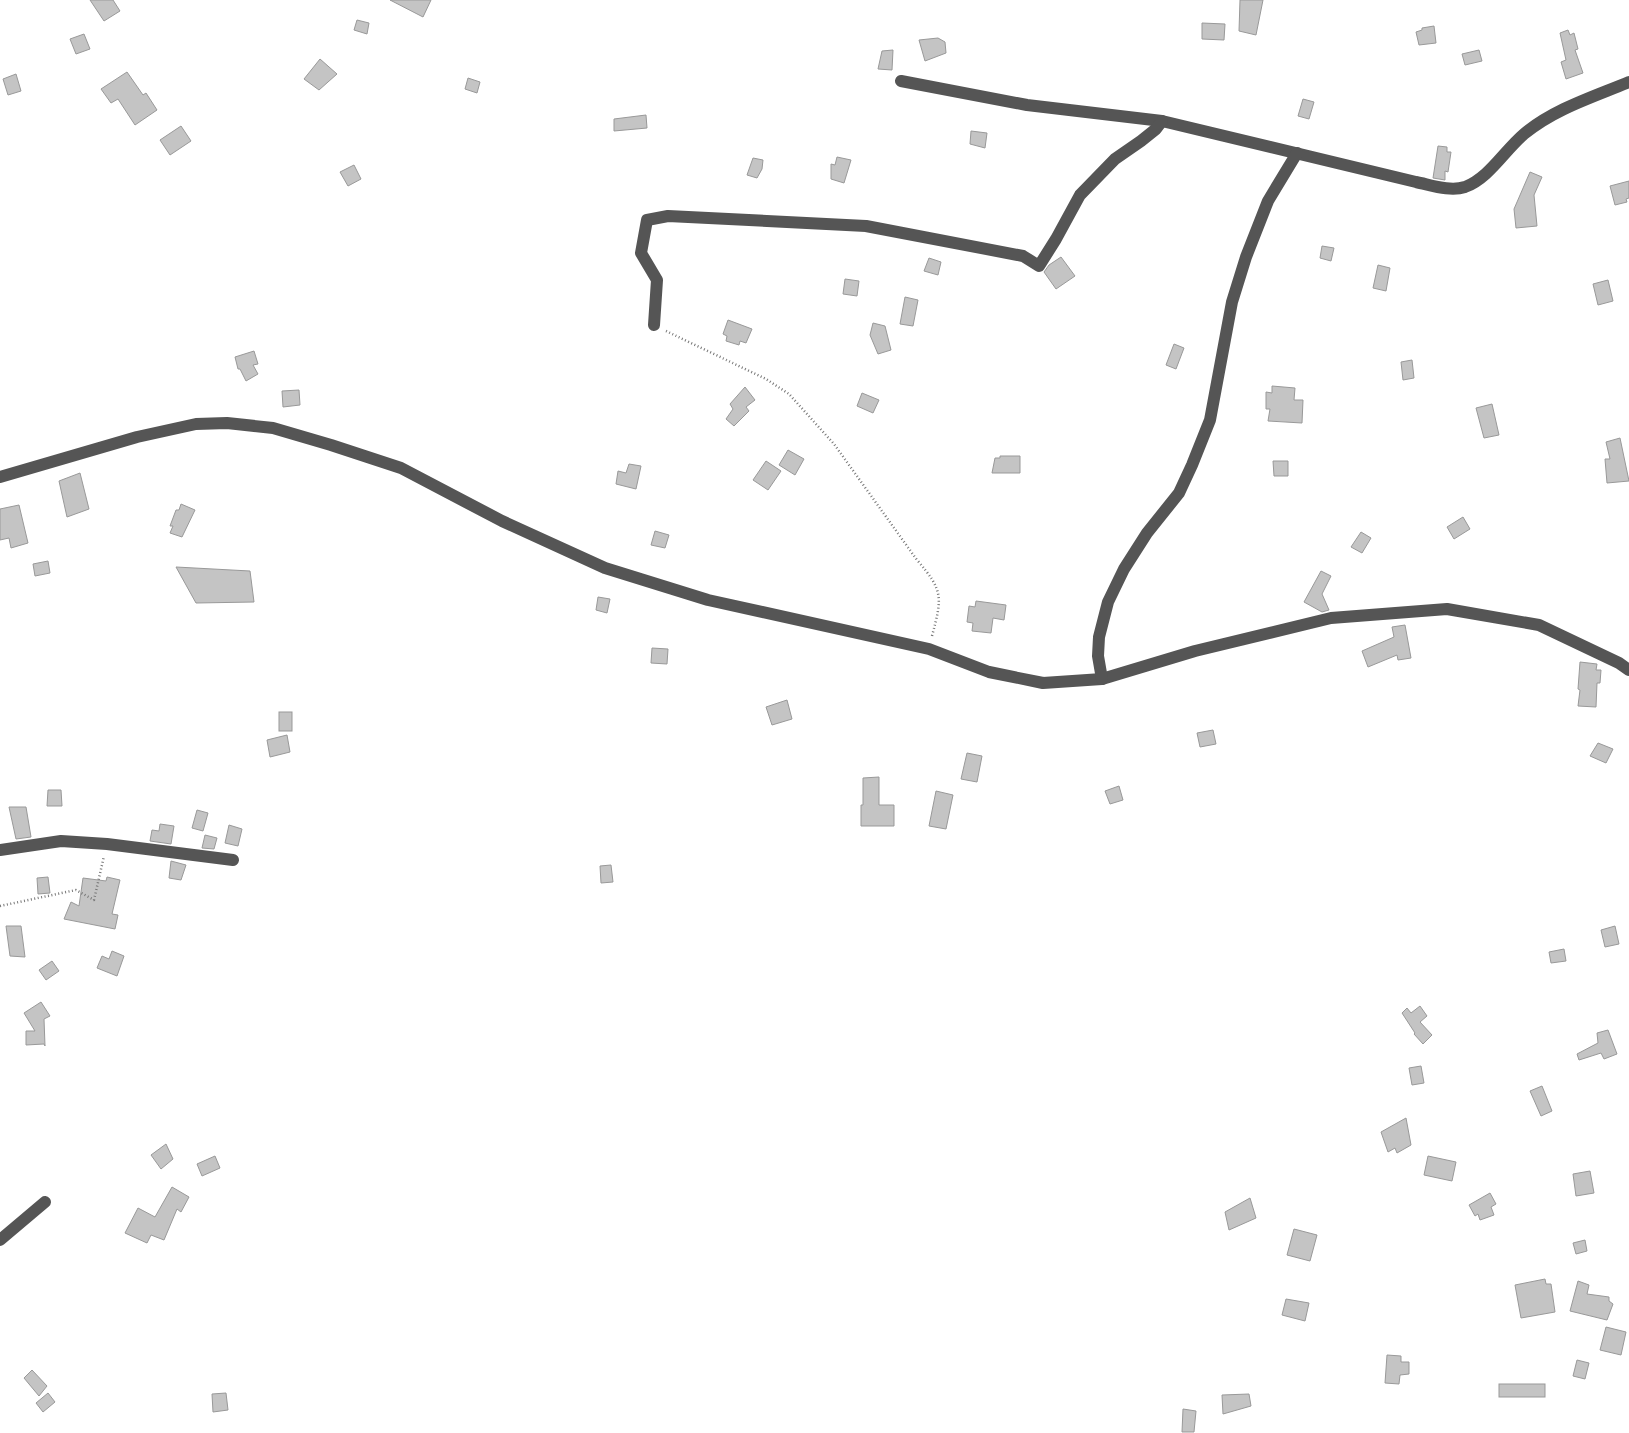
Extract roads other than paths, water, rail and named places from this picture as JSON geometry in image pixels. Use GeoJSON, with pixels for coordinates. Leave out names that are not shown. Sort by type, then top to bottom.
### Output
{"type":"FeatureCollection","features":[{"type":"Feature","properties":{"kind":"street"},"geometry":{"type":"LineString","coordinates":[[901,81],[1027,105],[1162,121],[1447,189],[1462,188],[1475,183],[1524,134],[1555,113],[1629,82]]}},
{"type":"Feature","properties":{"kind":"street"},"geometry":{"type":"LineString","coordinates":[[654,325],[657,280],[641,253],[647,220],[668,216],[866,226],[1023,256],[1039,266],[1080,194],[1115,159],[1141,141],[1162,121]]}},
{"type":"Feature","properties":{"kind":"street"},"geometry":{"type":"LineString","coordinates":[[1102,679],[1098,656],[1099,638],[1108,602],[1146,532],[1178,493],[1192,465],[1210,420],[1232,302],[1246,257],[1268,201],[1297,152]]}},
{"type":"Feature","properties":{"kind":"street"},"geometry":{"type":"LineString","coordinates":[[0,477],[137,437],[196,424],[227,423],[273,428],[401,468],[502,521],[605,568],[708,600],[929,649],[989,672],[1043,683],[1102,679],[1195,651],[1331,618],[1447,609],[1539,625],[1619,663],[1629,670]]}},
{"type":"Feature","properties":{"kind":"street"},"geometry":{"type":"LineString","coordinates":[[0,850],[61,841],[107,844],[233,860]]}},
{"type":"Feature","properties":{"kind":"street"},"geometry":{"type":"LineString","coordinates":[[0,1240],[45,1202]]}}]}
